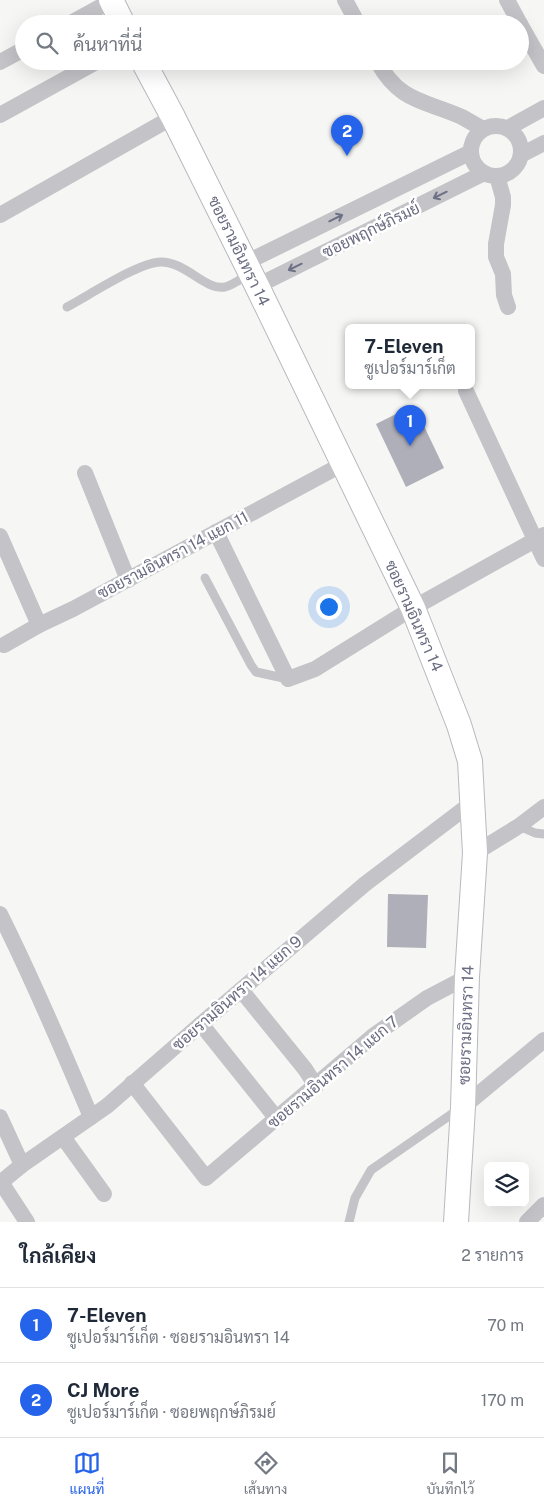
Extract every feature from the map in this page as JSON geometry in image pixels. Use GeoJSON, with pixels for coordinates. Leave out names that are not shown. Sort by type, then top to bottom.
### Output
{"type":"FeatureCollection","features":[{"type":"Feature","properties":{"kind":"street"},"geometry":{"type":"LineString","coordinates":[[85,15],[111,0],[118,15]]}},
{"type":"Feature","properties":{"kind":"street"},"geometry":{"type":"LineString","coordinates":[[346,0],[354,15]]}},
{"type":"Feature","properties":{"kind":"street"},"geometry":{"type":"LineString","coordinates":[[507,0],[515,15]]}},
{"type":"Feature","properties":{"kind":"street"},"geometry":{"type":"LineString","coordinates":[[529,40],[544,66]]}},
{"type":"Feature","properties":{"kind":"street"},"geometry":{"type":"LineString","coordinates":[[0,62],[15,54]]}},
{"type":"Feature","properties":{"kind":"street"},"geometry":{"type":"LineString","coordinates":[[0,115],[82,70]]}},
{"type":"Feature","properties":{"kind":"street","name":"ซอยรามอินทรา 14"},"geometry":{"type":"LineString","coordinates":[[148,70],[251,274],[413,608],[460,725],[470,761],[475,853],[467,977],[463,1106],[456,1222]]}},
{"type":"Feature","properties":{"kind":"street"},"geometry":{"type":"LineString","coordinates":[[382,70],[396,88],[410,98],[464,118],[483,129]]}},
{"type":"Feature","properties":{"kind":"street"},"geometry":{"type":"LineString","coordinates":[[508,128],[544,108]]}},
{"type":"Feature","properties":{"kind":"street"},"geometry":{"type":"LineString","coordinates":[[0,215],[173,117]]}},
{"type":"Feature","properties":{"kind":"street"},"geometry":{"type":"LineString","coordinates":[[508,308],[504,294],[503,274],[496,257],[496,244],[503,197],[490,175],[474,164],[471,152],[474,139],[483,129],[495,125],[508,128],[516,135],[521,144],[521,155]]}},
{"type":"Feature","properties":{"kind":"street","name":"ซอยพฤกษ์ภิรมย์"},"geometry":{"type":"LineString","coordinates":[[251,274],[490,175],[508,173],[517,166],[521,155],[544,144]]}},
{"type":"Feature","properties":{"kind":"street","name":"ซอยพฤกษ์ภิรมย์"},"geometry":{"type":"LineString","coordinates":[[251,274],[471,152]]}},
{"type":"Feature","properties":{"kind":"street"},"geometry":{"type":"LineString","coordinates":[[466,391],[540,537],[544,559]]}},
{"type":"Feature","properties":{"kind":"street","name":"ซอยรามอินทรา 14 แยก 11"},"geometry":{"type":"LineString","coordinates":[[4,645],[343,464]]}},
{"type":"Feature","properties":{"kind":"street"},"geometry":{"type":"LineString","coordinates":[[84,473],[128,580]]}},
{"type":"Feature","properties":{"kind":"street"},"geometry":{"type":"LineString","coordinates":[[216,532],[288,678],[315,669],[413,608],[540,537]]}},
{"type":"Feature","properties":{"kind":"street"},"geometry":{"type":"LineString","coordinates":[[0,536],[39,625]]}},
{"type":"Feature","properties":{"kind":"street","name":"ซอยรามอินทรา 14 แยก 9"},"geometry":{"type":"LineString","coordinates":[[1,1182],[22,1164],[108,1106],[132,1083],[365,884],[473,802]]}},
{"type":"Feature","properties":{"kind":"street"},"geometry":{"type":"LineString","coordinates":[[475,853],[519,826],[544,807]]}},
{"type":"Feature","properties":{"kind":"street"},"geometry":{"type":"LineString","coordinates":[[0,914],[31,979],[91,1116]]}},
{"type":"Feature","properties":{"kind":"street","name":"ซอยรามอินทรา 14 แยก 7"},"geometry":{"type":"LineString","coordinates":[[132,1083],[206,1178],[373,1036],[412,1008],[467,977]]}},
{"type":"Feature","properties":{"kind":"street"},"geometry":{"type":"LineString","coordinates":[[241,990],[305,1069],[316,1086]]}},
{"type":"Feature","properties":{"kind":"street"},"geometry":{"type":"LineString","coordinates":[[201,1024],[277,1118]]}},
{"type":"Feature","properties":{"kind":"street"},"geometry":{"type":"LineString","coordinates":[[463,1106],[544,1040]]}},
{"type":"Feature","properties":{"kind":"street"},"geometry":{"type":"LineString","coordinates":[[0,1117],[22,1164]]}},
{"type":"Feature","properties":{"kind":"street"},"geometry":{"type":"LineString","coordinates":[[63,1137],[104,1194]]}},
{"type":"Feature","properties":{"kind":"street"},"geometry":{"type":"LineString","coordinates":[[1,1182],[27,1222]]}},
{"type":"Feature","properties":{"kind":"street"},"geometry":{"type":"LineString","coordinates":[[526,1222],[544,1206]]}},
{"type":"Feature","properties":{"kind":"lane"},"geometry":{"type":"LineString","coordinates":[[67,307],[142,266],[160,262],[171,263],[181,267],[211,286],[218,287],[226,286],[251,274]]}},
{"type":"Feature","properties":{"kind":"lane"},"geometry":{"type":"LineString","coordinates":[[204,578],[256,672],[288,678]]}},
{"type":"Feature","properties":{"kind":"lane"},"geometry":{"type":"LineString","coordinates":[[519,826],[535,833],[544,834]]}},
{"type":"Feature","properties":{"kind":"lane"},"geometry":{"type":"LineString","coordinates":[[349,1222],[355,1198],[371,1170],[463,1106]]}},
{"type":"Feature","properties":{"kind":"building"},"geometry":{"type":"Polygon","coordinates":[[[414,405],[444,468],[406,487],[376,424],[414,405]]]}},
{"type":"Feature","properties":{"kind":"building"},"geometry":{"type":"Polygon","coordinates":[[[388,894],[428,895],[426,948],[387,947],[388,894]]]}},
{"type":"Feature","properties":{"kind":"place","name":"CJ More"},"geometry":{"type":"Point","coordinates":[347,156]}},
{"type":"Feature","properties":{"kind":"place","name":"7-Eleven"},"geometry":{"type":"Point","coordinates":[410,446]}}]}
